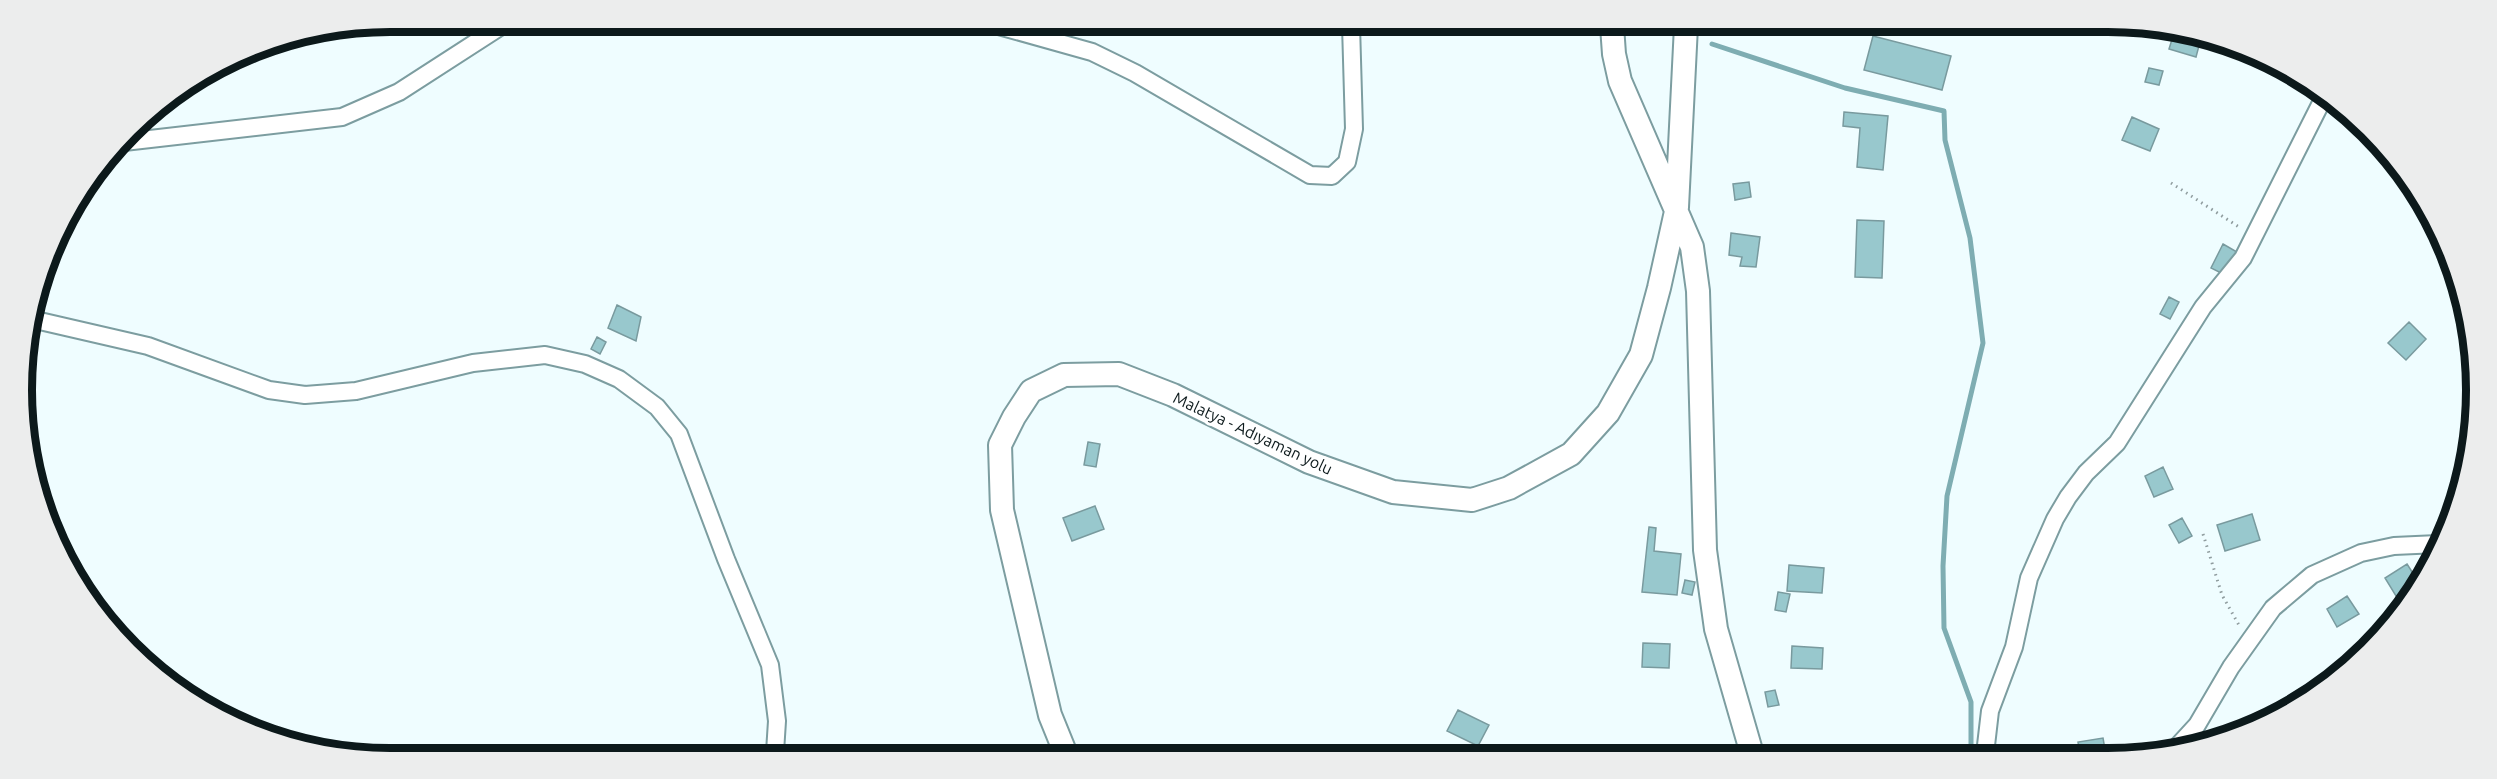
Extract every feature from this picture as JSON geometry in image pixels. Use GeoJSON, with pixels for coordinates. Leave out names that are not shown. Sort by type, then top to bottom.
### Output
{"type":"FeatureCollection","features":[{"type":"Feature","properties":{"kind":"main road"},"geometry":{"type":"LineString","coordinates":[[1613,32],[1620,81],[1677,207],[1692,248],[1698,291],[1705,550],[1716,629],[1750,748]]}},
{"type":"Feature","properties":{"kind":"main road","name":"Malatya - Adıyaman yolu"},"geometry":{"type":"LineString","coordinates":[[1063,748],[1050,715],[1002,510],[1000,445],[1031,391],[1064,375],[1119,374],[1173,395],[1309,462],[1393,492],[1472,500],[1509,488],[1571,454],[1608,413],[1641,355],[1677,207],[1686,32]]}},
{"type":"Feature","properties":{"kind":"street"},"geometry":{"type":"LineString","coordinates":[[131,141],[342,117],[399,92],[492,32]]}},
{"type":"Feature","properties":{"kind":"street"},"geometry":{"type":"LineString","coordinates":[[1021,32],[1092,51],[1135,73],[1311,175],[1332,176],[1347,162],[1354,129],[1351,32]]}},
{"type":"Feature","properties":{"kind":"street"},"geometry":{"type":"LineString","coordinates":[[1986,748],[1990,711],[2014,647],[2029,578],[2055,519],[2068,496],[2086,473],[2117,442],[2203,307],[2243,258],[2321,102]]}},
{"type":"Feature","properties":{"kind":"street"},"geometry":{"type":"LineString","coordinates":[[38,321],[148,346],[269,390],[305,395],[356,391],[473,363],[545,355],[585,364],[619,379],[657,407],[679,434],[726,559],[770,665],[777,721],[775,748]]}},
{"type":"Feature","properties":{"kind":"street"},"geometry":{"type":"LineString","coordinates":[[2184,739],[2197,724],[2231,667],[2272,608],[2312,575],[2361,553],[2394,546],[2431,544]]}},
{"type":"Feature","properties":{"kind":"path"},"geometry":{"type":"LineString","coordinates":[[2171,183],[2253,236]]}},
{"type":"Feature","properties":{"kind":"path"},"geometry":{"type":"LineString","coordinates":[[2203,534],[2222,595],[2248,643]]}},
{"type":"Feature","properties":{"kind":"building"},"geometry":{"type":"Polygon","coordinates":[[[1873,36],[1951,56],[1942,90],[1864,70],[1873,36]]]}},
{"type":"Feature","properties":{"kind":"building"},"geometry":{"type":"Polygon","coordinates":[[[2173,37],[2200,44],[2196,57],[2169,49],[2173,37]]]}},
{"type":"Feature","properties":{"kind":"building"},"geometry":{"type":"Polygon","coordinates":[[[2149,68],[2163,71],[2159,85],[2145,82],[2149,68]]]}},
{"type":"Feature","properties":{"kind":"building"},"geometry":{"type":"Polygon","coordinates":[[[1844,112],[1888,116],[1883,170],[1857,167],[1860,128],[1843,126],[1844,112]]]}},
{"type":"Feature","properties":{"kind":"building"},"geometry":{"type":"Polygon","coordinates":[[[2132,117],[2159,129],[2150,151],[2122,140],[2132,117]]]}},
{"type":"Feature","properties":{"kind":"building"},"geometry":{"type":"Polygon","coordinates":[[[1749,182],[1751,197],[1735,200],[1733,184],[1749,182]]]}},
{"type":"Feature","properties":{"kind":"building"},"geometry":{"type":"Polygon","coordinates":[[[1857,220],[1884,221],[1882,278],[1855,277],[1857,220]]]}},
{"type":"Feature","properties":{"kind":"building"},"geometry":{"type":"Polygon","coordinates":[[[1731,233],[1760,237],[1756,267],[1740,266],[1742,257],[1729,255],[1731,233]]]}},
{"type":"Feature","properties":{"kind":"building"},"geometry":{"type":"Polygon","coordinates":[[[2223,244],[2237,252],[2225,275],[2211,268],[2223,244]]]}},
{"type":"Feature","properties":{"kind":"building"},"geometry":{"type":"Polygon","coordinates":[[[2169,297],[2179,302],[2170,319],[2160,314],[2169,297]]]}},
{"type":"Feature","properties":{"kind":"building"},"geometry":{"type":"Polygon","coordinates":[[[617,305],[641,317],[636,341],[608,328],[617,305]]]}},
{"type":"Feature","properties":{"kind":"building"},"geometry":{"type":"Polygon","coordinates":[[[2409,322],[2426,339],[2406,360],[2388,343],[2409,322]]]}},
{"type":"Feature","properties":{"kind":"building"},"geometry":{"type":"Polygon","coordinates":[[[597,337],[606,342],[600,354],[591,349],[597,337]]]}},
{"type":"Feature","properties":{"kind":"building"},"geometry":{"type":"Polygon","coordinates":[[[1088,442],[1100,444],[1096,467],[1084,465],[1088,442]]]}},
{"type":"Feature","properties":{"kind":"building"},"geometry":{"type":"Polygon","coordinates":[[[2163,467],[2173,489],[2154,497],[2145,476],[2163,467]]]}},
{"type":"Feature","properties":{"kind":"building"},"geometry":{"type":"Polygon","coordinates":[[[1095,506],[1104,529],[1072,541],[1063,518],[1095,506]]]}},
{"type":"Feature","properties":{"kind":"building"},"geometry":{"type":"Polygon","coordinates":[[[2252,514],[2260,540],[2225,551],[2217,525],[2252,514]]]}},
{"type":"Feature","properties":{"kind":"building"},"geometry":{"type":"Polygon","coordinates":[[[2182,518],[2192,536],[2179,543],[2169,525],[2182,518]]]}},
{"type":"Feature","properties":{"kind":"building"},"geometry":{"type":"Polygon","coordinates":[[[1649,527],[1656,528],[1654,551],[1681,554],[1677,595],[1642,592],[1649,527]]]}},
{"type":"Feature","properties":{"kind":"building"},"geometry":{"type":"Polygon","coordinates":[[[2407,564],[2414,574],[2403,591],[2396,596],[2385,578],[2407,564]]]}},
{"type":"Feature","properties":{"kind":"building"},"geometry":{"type":"Polygon","coordinates":[[[1789,565],[1824,568],[1822,593],[1787,591],[1789,565]]]}},
{"type":"Feature","properties":{"kind":"building"},"geometry":{"type":"Polygon","coordinates":[[[1685,580],[1695,582],[1692,595],[1682,593],[1685,580]]]}},
{"type":"Feature","properties":{"kind":"building"},"geometry":{"type":"Polygon","coordinates":[[[1778,592],[1790,594],[1786,612],[1775,610],[1778,592]]]}},
{"type":"Feature","properties":{"kind":"building"},"geometry":{"type":"Polygon","coordinates":[[[2347,596],[2359,614],[2337,627],[2327,609],[2347,596]]]}},
{"type":"Feature","properties":{"kind":"building"},"geometry":{"type":"Polygon","coordinates":[[[1643,643],[1670,644],[1669,668],[1642,667],[1643,643]]]}},
{"type":"Feature","properties":{"kind":"building"},"geometry":{"type":"Polygon","coordinates":[[[1792,646],[1823,648],[1822,669],[1791,668],[1792,646]]]}},
{"type":"Feature","properties":{"kind":"building"},"geometry":{"type":"Polygon","coordinates":[[[1775,690],[1779,705],[1768,707],[1765,692],[1775,690]]]}},
{"type":"Feature","properties":{"kind":"building"},"geometry":{"type":"Polygon","coordinates":[[[1458,710],[1489,725],[1478,746],[1447,731],[1458,710]]]}},
{"type":"Feature","properties":{"kind":"building"},"geometry":{"type":"Polygon","coordinates":[[[2103,738],[2105,748],[2079,748],[2078,742],[2103,738]]]}},
{"type":"Feature","properties":{"kind":"waterway"},"geometry":{"type":"LineString","coordinates":[[1712,44],[1845,88],[1944,111],[1945,140],[1970,238],[1983,343],[1947,496],[1943,566],[1944,628],[1971,702],[1971,748]]}}]}
